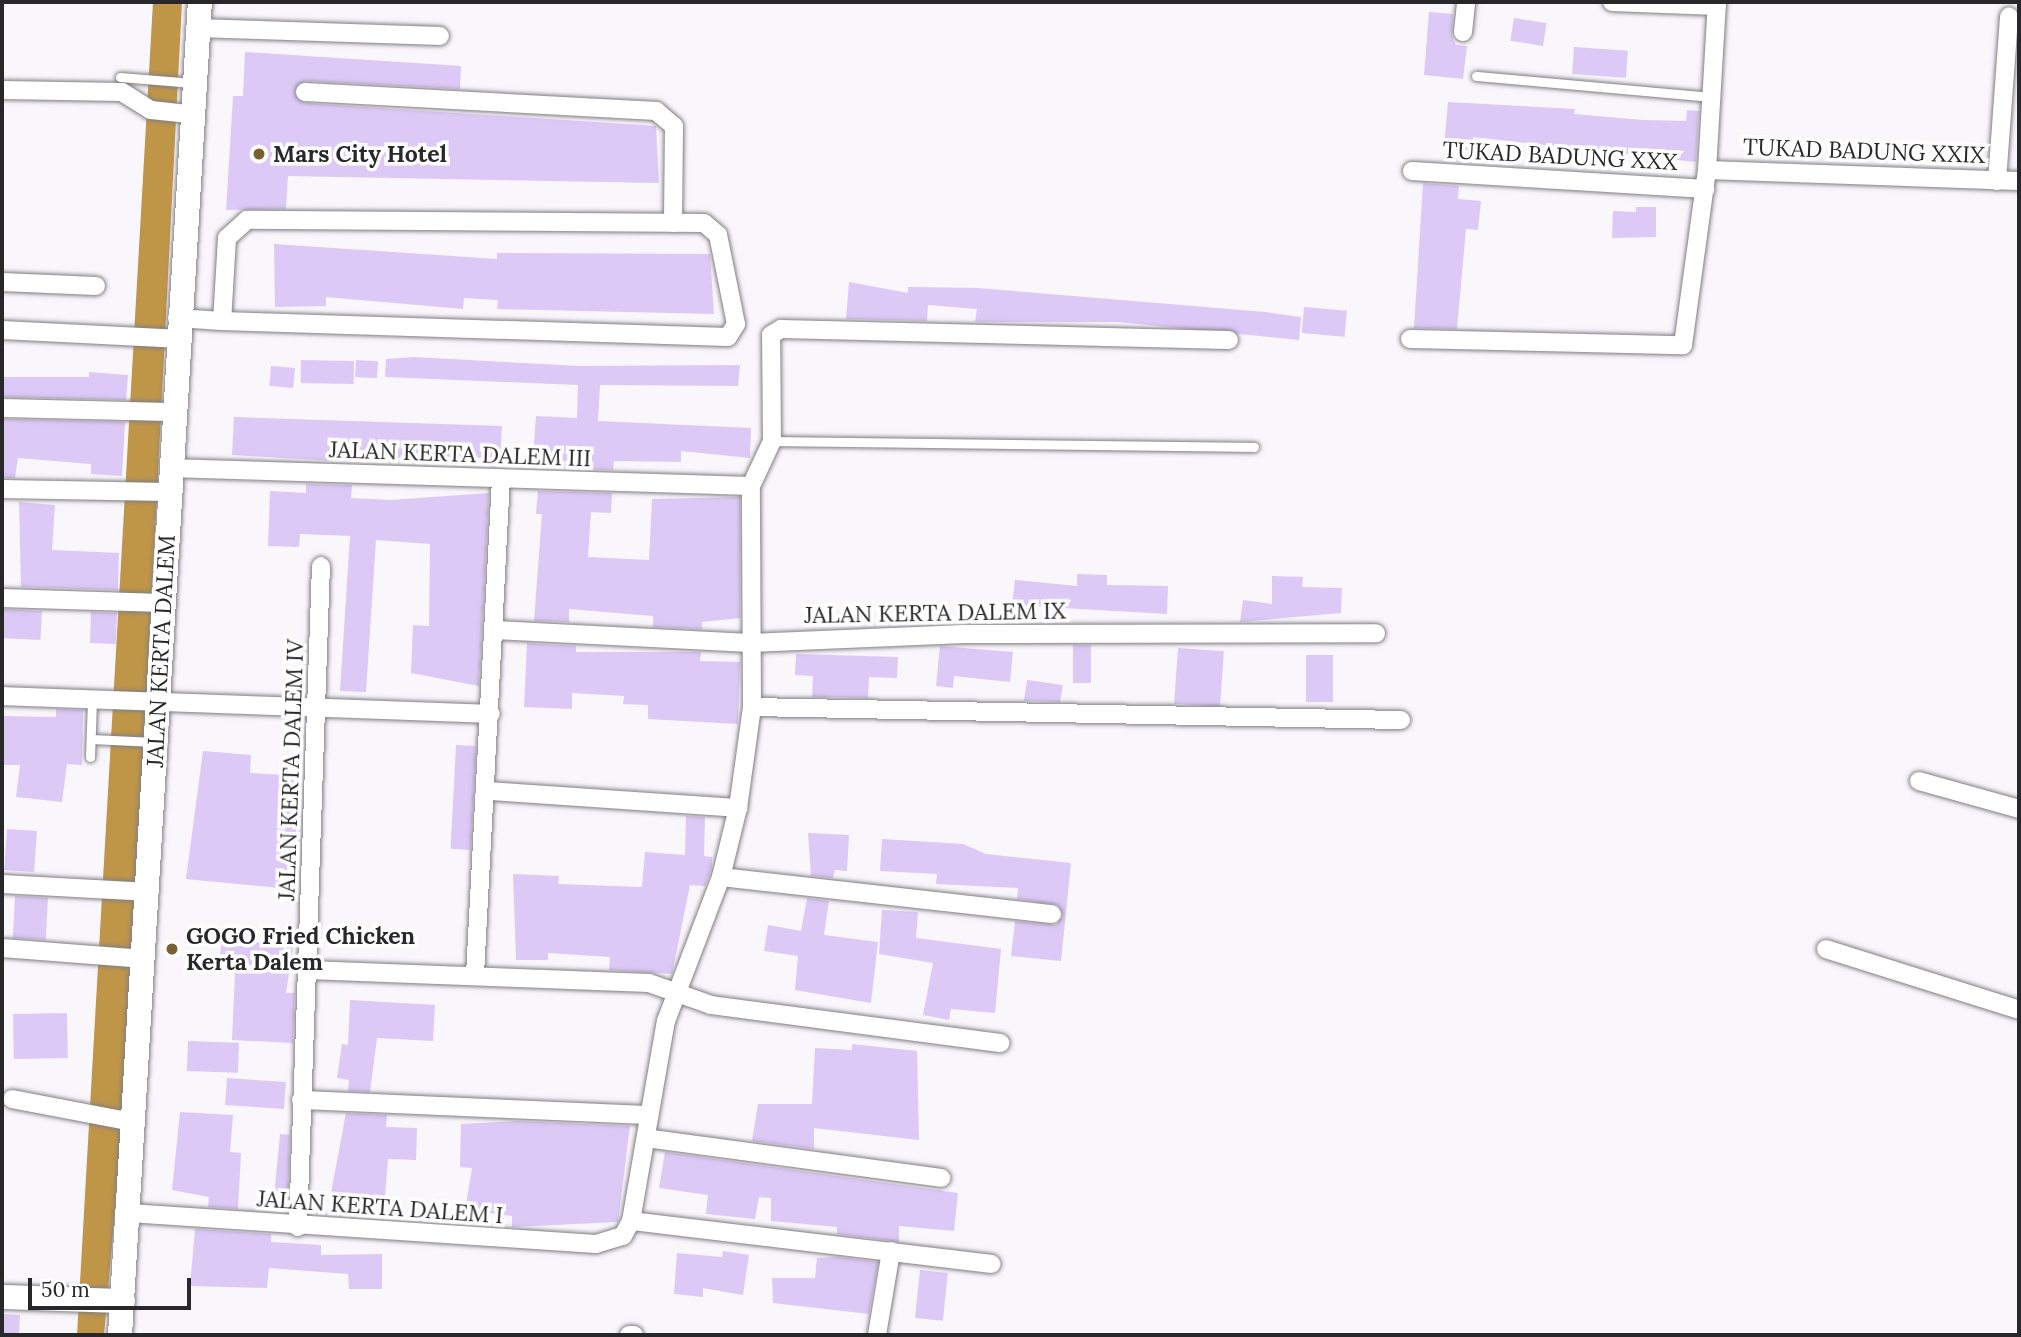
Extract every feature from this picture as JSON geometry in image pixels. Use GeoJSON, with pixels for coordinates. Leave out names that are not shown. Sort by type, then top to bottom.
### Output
{"type":"FeatureCollection","features":[{"type":"Feature","properties":{"kind":"street","name":"JALAN KERTA DALEM"},"geometry":{"type":"LineString","coordinates":[[120,1335],[117,1300],[129,1213],[129,1121],[141,959],[168,412],[175,332],[188,83],[199,28],[200,2]]}},
{"type":"Feature","properties":{"kind":"street"},"geometry":{"type":"LineString","coordinates":[[1463,32],[1466,2]]}},
{"type":"Feature","properties":{"kind":"street"},"geometry":{"type":"LineString","coordinates":[[1410,340],[1681,346],[1707,170],[1717,4],[1612,2]]}},
{"type":"Feature","properties":{"kind":"street"},"geometry":{"type":"LineString","coordinates":[[1997,181],[2009,16]]}},
{"type":"Feature","properties":{"kind":"street"},"geometry":{"type":"LineString","coordinates":[[199,28],[440,36]]}},
{"type":"Feature","properties":{"kind":"street"},"geometry":{"type":"LineString","coordinates":[[2,90],[122,92],[136,101],[186,114]]}},
{"type":"Feature","properties":{"kind":"street"},"geometry":{"type":"LineString","coordinates":[[305,92],[656,111],[674,126],[673,223]]}},
{"type":"Feature","properties":{"kind":"street","name":"TUKAD BADUNG XXIX"},"geometry":{"type":"LineString","coordinates":[[1707,170],[2019,181]]}},
{"type":"Feature","properties":{"kind":"street","name":"TUKAD BADUNG XXX"},"geometry":{"type":"LineString","coordinates":[[1412,172],[1705,189]]}},
{"type":"Feature","properties":{"kind":"street"},"geometry":{"type":"LineString","coordinates":[[2,330],[126,335],[175,332],[222,321],[732,336],[736,324],[714,227],[673,223],[240,221],[227,237],[222,321]]}},
{"type":"Feature","properties":{"kind":"street"},"geometry":{"type":"LineString","coordinates":[[2,282],[96,286]]}},
{"type":"Feature","properties":{"kind":"street"},"geometry":{"type":"LineString","coordinates":[[991,1264],[891,1251],[628,1228],[666,1021],[679,993],[721,877],[738,808],[752,708],[751,486],[772,441],[773,332],[1229,340]]}},
{"type":"Feature","properties":{"kind":"street"},"geometry":{"type":"LineString","coordinates":[[2,408],[168,412]]}},
{"type":"Feature","properties":{"kind":"street"},"geometry":{"type":"LineString","coordinates":[[475,975],[489,791],[501,481]]}},
{"type":"Feature","properties":{"kind":"street","name":"JALAN KERTA DALEM III"},"geometry":{"type":"LineString","coordinates":[[2,489],[113,493],[166,484],[501,481],[751,486]]}},
{"type":"Feature","properties":{"kind":"street","name":"JALAN KERTA DALEM IV"},"geometry":{"type":"LineString","coordinates":[[298,1227],[308,970],[312,709],[321,566]]}},
{"type":"Feature","properties":{"kind":"street"},"geometry":{"type":"LineString","coordinates":[[2,598],[158,603]]}},
{"type":"Feature","properties":{"kind":"street","name":"JALAN KERTA DALEM IX"},"geometry":{"type":"LineString","coordinates":[[495,630],[750,643],[964,634],[1376,633]]}},
{"type":"Feature","properties":{"kind":"street"},"geometry":{"type":"LineString","coordinates":[[2,696],[491,714]]}},
{"type":"Feature","properties":{"kind":"street"},"geometry":{"type":"LineString","coordinates":[[752,708],[1401,720]]}},
{"type":"Feature","properties":{"kind":"street"},"geometry":{"type":"LineString","coordinates":[[1919,781],[2019,809]]}},
{"type":"Feature","properties":{"kind":"street"},"geometry":{"type":"LineString","coordinates":[[489,791],[738,808]]}},
{"type":"Feature","properties":{"kind":"street"},"geometry":{"type":"LineString","coordinates":[[721,877],[1052,914]]}},
{"type":"Feature","properties":{"kind":"street"},"geometry":{"type":"LineString","coordinates":[[2,884],[144,891]]}},
{"type":"Feature","properties":{"kind":"street"},"geometry":{"type":"LineString","coordinates":[[2,948],[141,959]]}},
{"type":"Feature","properties":{"kind":"street"},"geometry":{"type":"LineString","coordinates":[[1826,949],[2019,1010]]}},
{"type":"Feature","properties":{"kind":"street"},"geometry":{"type":"LineString","coordinates":[[308,970],[649,983],[711,1005],[1000,1043]]}},
{"type":"Feature","properties":{"kind":"street"},"geometry":{"type":"LineString","coordinates":[[12,1099],[85,1115],[129,1121]]}},
{"type":"Feature","properties":{"kind":"street"},"geometry":{"type":"LineString","coordinates":[[301,1100],[649,1115]]}},
{"type":"Feature","properties":{"kind":"street"},"geometry":{"type":"LineString","coordinates":[[646,1138],[941,1178]]}},
{"type":"Feature","properties":{"kind":"street","name":"JALAN KERTA DALEM I"},"geometry":{"type":"LineString","coordinates":[[129,1213],[298,1227],[596,1244],[628,1228]]}},
{"type":"Feature","properties":{"kind":"street"},"geometry":{"type":"LineString","coordinates":[[877,1335],[891,1251]]}},
{"type":"Feature","properties":{"kind":"street"},"geometry":{"type":"LineString","coordinates":[[2,1297],[117,1300]]}},
{"type":"Feature","properties":{"kind":"lane"},"geometry":{"type":"LineString","coordinates":[[1476,76],[1710,97]]}},
{"type":"Feature","properties":{"kind":"lane"},"geometry":{"type":"LineString","coordinates":[[120,77],[188,83]]}},
{"type":"Feature","properties":{"kind":"lane"},"geometry":{"type":"LineString","coordinates":[[772,441],[1254,447]]}},
{"type":"Feature","properties":{"kind":"lane"},"geometry":{"type":"LineString","coordinates":[[90,757],[99,701]]}},
{"type":"Feature","properties":{"kind":"lane"},"geometry":{"type":"LineString","coordinates":[[95,739],[152,742]]}},
{"type":"Feature","properties":{"kind":"shaded area"},"geometry":{"type":"Polygon","coordinates":[[[153,2],[182,2],[128,1063],[104,1335],[77,1335],[153,2]]]}},
{"type":"Feature","properties":{"kind":"building"},"geometry":{"type":"Polygon","coordinates":[[[1429,12],[1453,14],[1452,36],[1456,45],[1467,46],[1463,79],[1424,75],[1429,12]]]}},
{"type":"Feature","properties":{"kind":"building"},"geometry":{"type":"Polygon","coordinates":[[[1514,18],[1547,23],[1543,46],[1510,41],[1514,18]]]}},
{"type":"Feature","properties":{"kind":"building"},"geometry":{"type":"Polygon","coordinates":[[[1574,47],[1628,51],[1626,78],[1572,74],[1574,47]]]}},
{"type":"Feature","properties":{"kind":"building"},"geometry":{"type":"Polygon","coordinates":[[[245,52],[461,66],[460,89],[305,81],[294,92],[304,103],[656,126],[659,183],[288,176],[286,209],[226,210],[233,96],[243,96],[245,52]]]}},
{"type":"Feature","properties":{"kind":"building"},"geometry":{"type":"Polygon","coordinates":[[[1448,102],[1575,109],[1574,114],[1643,120],[1686,121],[1687,110],[1699,111],[1696,162],[1473,137],[1472,150],[1444,148],[1448,102]]]}},
{"type":"Feature","properties":{"kind":"building"},"geometry":{"type":"Polygon","coordinates":[[[1423,183],[1459,186],[1458,199],[1481,201],[1478,230],[1466,229],[1457,329],[1414,328],[1423,183]]]}},
{"type":"Feature","properties":{"kind":"building"},"geometry":{"type":"Polygon","coordinates":[[[1636,207],[1656,207],[1656,237],[1612,238],[1613,211],[1636,212],[1636,207]]]}},
{"type":"Feature","properties":{"kind":"building"},"geometry":{"type":"Polygon","coordinates":[[[274,244],[497,259],[497,253],[710,254],[714,314],[497,309],[498,300],[464,298],[463,309],[326,297],[326,306],[275,307],[274,244]]]}},
{"type":"Feature","properties":{"kind":"building"},"geometry":{"type":"Polygon","coordinates":[[[849,282],[908,293],[908,287],[978,288],[1265,312],[1301,317],[1299,340],[1118,322],[975,322],[977,309],[928,305],[927,321],[846,319],[849,282]]]}},
{"type":"Feature","properties":{"kind":"building"},"geometry":{"type":"Polygon","coordinates":[[[1304,307],[1347,311],[1345,337],[1302,333],[1304,307]]]}},
{"type":"Feature","properties":{"kind":"building"},"geometry":{"type":"Polygon","coordinates":[[[414,357],[579,366],[740,365],[738,386],[600,385],[598,421],[751,428],[750,458],[681,451],[681,462],[614,461],[613,470],[539,468],[540,459],[533,458],[536,416],[577,418],[578,385],[385,377],[386,359],[414,357]]]}},
{"type":"Feature","properties":{"kind":"building"},"geometry":{"type":"Polygon","coordinates":[[[301,360],[354,361],[354,384],[301,383],[301,360]]]}},
{"type":"Feature","properties":{"kind":"building"},"geometry":{"type":"Polygon","coordinates":[[[356,360],[378,361],[377,378],[355,377],[356,360]]]}},
{"type":"Feature","properties":{"kind":"building"},"geometry":{"type":"Polygon","coordinates":[[[271,366],[295,368],[293,388],[269,386],[271,366]]]}},
{"type":"Feature","properties":{"kind":"building"},"geometry":{"type":"Polygon","coordinates":[[[89,372],[128,375],[126,400],[2,397],[2,377],[89,377],[89,372]]]}},
{"type":"Feature","properties":{"kind":"building"},"geometry":{"type":"Polygon","coordinates":[[[234,417],[502,426],[500,460],[353,457],[353,462],[232,455],[234,417]]]}},
{"type":"Feature","properties":{"kind":"building"},"geometry":{"type":"Polygon","coordinates":[[[2,419],[125,422],[122,476],[91,474],[91,464],[18,458],[15,478],[2,478],[2,419]]]}},
{"type":"Feature","properties":{"kind":"building"},"geometry":{"type":"Polygon","coordinates":[[[306,484],[352,485],[351,498],[390,500],[489,493],[479,686],[411,673],[413,625],[429,626],[430,544],[376,540],[366,692],[340,691],[350,536],[300,534],[299,547],[268,546],[270,491],[306,493],[306,484]]]}},
{"type":"Feature","properties":{"kind":"building"},"geometry":{"type":"Polygon","coordinates":[[[538,491],[612,493],[611,513],[591,512],[588,557],[649,560],[652,499],[740,497],[740,618],[702,622],[702,629],[653,627],[653,616],[569,609],[569,622],[534,621],[542,514],[536,514],[538,491]]]}},
{"type":"Feature","properties":{"kind":"building"},"geometry":{"type":"Polygon","coordinates":[[[19,502],[55,505],[52,550],[119,553],[118,590],[21,587],[19,502]]]}},
{"type":"Feature","properties":{"kind":"building"},"geometry":{"type":"Polygon","coordinates":[[[1077,574],[1107,575],[1107,585],[1168,586],[1167,614],[1012,605],[1015,580],[1077,586],[1077,574]]]}},
{"type":"Feature","properties":{"kind":"building"},"geometry":{"type":"Polygon","coordinates":[[[1272,576],[1303,577],[1302,587],[1342,588],[1341,613],[1240,622],[1243,600],[1272,604],[1272,576]]]}},
{"type":"Feature","properties":{"kind":"building"},"geometry":{"type":"Polygon","coordinates":[[[2,609],[42,611],[40,640],[2,638],[2,609]]]}},
{"type":"Feature","properties":{"kind":"building"},"geometry":{"type":"Polygon","coordinates":[[[91,612],[117,613],[116,644],[90,643],[91,612]]]}},
{"type":"Feature","properties":{"kind":"building"},"geometry":{"type":"Polygon","coordinates":[[[527,643],[576,646],[576,652],[701,652],[700,661],[740,662],[738,724],[648,719],[648,705],[623,704],[624,696],[572,693],[572,709],[524,707],[527,643]]]}},
{"type":"Feature","properties":{"kind":"building"},"geometry":{"type":"Polygon","coordinates":[[[1073,645],[1091,645],[1091,683],[1073,683],[1073,645]]]}},
{"type":"Feature","properties":{"kind":"building"},"geometry":{"type":"Polygon","coordinates":[[[940,646],[1013,652],[1010,682],[954,676],[953,688],[936,686],[940,646]]]}},
{"type":"Feature","properties":{"kind":"building"},"geometry":{"type":"Polygon","coordinates":[[[1178,648],[1224,651],[1220,707],[1174,704],[1178,648]]]}},
{"type":"Feature","properties":{"kind":"building"},"geometry":{"type":"Polygon","coordinates":[[[796,654],[898,657],[897,678],[869,677],[868,698],[812,697],[813,676],[795,675],[796,654]]]}},
{"type":"Feature","properties":{"kind":"building"},"geometry":{"type":"Polygon","coordinates":[[[1306,655],[1333,655],[1333,702],[1306,702],[1306,655]]]}},
{"type":"Feature","properties":{"kind":"building"},"geometry":{"type":"Polygon","coordinates":[[[1027,680],[1063,685],[1060,702],[1024,701],[1027,680]]]}},
{"type":"Feature","properties":{"kind":"building"},"geometry":{"type":"Polygon","coordinates":[[[56,709],[83,710],[82,765],[67,764],[62,802],[16,797],[20,765],[2,765],[2,716],[56,717],[56,709]]]}},
{"type":"Feature","properties":{"kind":"building"},"geometry":{"type":"Polygon","coordinates":[[[456,745],[476,746],[471,850],[451,849],[456,745]]]}},
{"type":"Feature","properties":{"kind":"building"},"geometry":{"type":"Polygon","coordinates":[[[203,751],[251,755],[250,773],[302,776],[290,889],[186,879],[203,751]]]}},
{"type":"Feature","properties":{"kind":"building"},"geometry":{"type":"Polygon","coordinates":[[[686,816],[705,817],[704,856],[712,857],[712,867],[705,886],[690,885],[672,974],[609,970],[610,957],[548,953],[548,960],[516,960],[513,874],[559,876],[558,884],[642,887],[645,852],[685,855],[686,816]]]}},
{"type":"Feature","properties":{"kind":"building"},"geometry":{"type":"Polygon","coordinates":[[[7,829],[37,831],[34,872],[4,870],[7,829]]]}},
{"type":"Feature","properties":{"kind":"building"},"geometry":{"type":"Polygon","coordinates":[[[808,833],[849,835],[847,871],[835,870],[833,878],[811,876],[808,833]]]}},
{"type":"Feature","properties":{"kind":"building"},"geometry":{"type":"Polygon","coordinates":[[[882,839],[963,844],[986,854],[1071,863],[1061,961],[1011,956],[1015,921],[1056,925],[1063,916],[1058,905],[1017,899],[1018,888],[936,884],[937,874],[880,871],[882,839]]]}},
{"type":"Feature","properties":{"kind":"building"},"geometry":{"type":"Polygon","coordinates":[[[15,896],[48,898],[46,940],[13,938],[15,896]]]}},
{"type":"Feature","properties":{"kind":"building"},"geometry":{"type":"Polygon","coordinates":[[[807,898],[829,901],[824,935],[878,942],[871,1003],[795,990],[798,956],[764,951],[768,925],[801,931],[807,898]]]}},
{"type":"Feature","properties":{"kind":"building"},"geometry":{"type":"Polygon","coordinates":[[[882,910],[918,912],[916,938],[1001,949],[995,1013],[951,1009],[949,1020],[923,1015],[933,963],[879,954],[882,910]]]}},
{"type":"Feature","properties":{"kind":"building"},"geometry":{"type":"Polygon","coordinates":[[[222,938],[293,947],[286,993],[295,993],[293,1043],[232,1040],[235,973],[218,971],[222,938]]]}},
{"type":"Feature","properties":{"kind":"building"},"geometry":{"type":"Polygon","coordinates":[[[350,1000],[435,1005],[433,1041],[377,1038],[370,1092],[348,1091],[349,1080],[337,1078],[342,1044],[348,1045],[350,1000]]]}},
{"type":"Feature","properties":{"kind":"building"},"geometry":{"type":"Polygon","coordinates":[[[67,1013],[68,1058],[14,1059],[13,1014],[67,1013]]]}},
{"type":"Feature","properties":{"kind":"building"},"geometry":{"type":"Polygon","coordinates":[[[188,1041],[239,1043],[238,1073],[187,1071],[188,1041]]]}},
{"type":"Feature","properties":{"kind":"building"},"geometry":{"type":"Polygon","coordinates":[[[852,1044],[917,1051],[919,1140],[814,1128],[814,1149],[752,1141],[758,1104],[812,1104],[815,1048],[852,1050],[852,1044]]]}},
{"type":"Feature","properties":{"kind":"building"},"geometry":{"type":"Polygon","coordinates":[[[227,1078],[286,1082],[284,1109],[225,1105],[227,1078]]]}},
{"type":"Feature","properties":{"kind":"building"},"geometry":{"type":"Polygon","coordinates":[[[180,1112],[233,1115],[230,1152],[241,1153],[238,1209],[208,1207],[209,1197],[172,1190],[180,1112]]]}},
{"type":"Feature","properties":{"kind":"building"},"geometry":{"type":"Polygon","coordinates":[[[346,1113],[387,1115],[386,1127],[417,1128],[416,1160],[388,1159],[385,1197],[331,1193],[346,1113]]]}},
{"type":"Feature","properties":{"kind":"building"},"geometry":{"type":"Polygon","coordinates":[[[517,1121],[630,1126],[618,1222],[512,1227],[512,1216],[465,1210],[472,1168],[460,1167],[461,1124],[517,1121]]]}},
{"type":"Feature","properties":{"kind":"building"},"geometry":{"type":"Polygon","coordinates":[[[280,1134],[290,1135],[288,1198],[274,1197],[280,1134]]]}},
{"type":"Feature","properties":{"kind":"building"},"geometry":{"type":"Polygon","coordinates":[[[665,1152],[958,1193],[954,1231],[899,1226],[899,1242],[837,1234],[837,1227],[771,1221],[771,1198],[759,1197],[755,1219],[706,1214],[708,1195],[659,1188],[665,1152]]]}},
{"type":"Feature","properties":{"kind":"building"},"geometry":{"type":"Polygon","coordinates":[[[195,1229],[271,1234],[271,1242],[321,1245],[321,1255],[382,1254],[382,1289],[349,1289],[348,1274],[269,1268],[267,1288],[190,1286],[195,1229]]]}},
{"type":"Feature","properties":{"kind":"building"},"geometry":{"type":"Polygon","coordinates":[[[723,1251],[749,1255],[743,1295],[703,1288],[703,1297],[674,1294],[677,1253],[722,1257],[723,1251]]]}},
{"type":"Feature","properties":{"kind":"building"},"geometry":{"type":"Polygon","coordinates":[[[838,1257],[878,1262],[869,1314],[773,1303],[772,1278],[815,1278],[817,1258],[838,1257]]]}},
{"type":"Feature","properties":{"kind":"building"},"geometry":{"type":"Polygon","coordinates":[[[920,1270],[948,1273],[943,1321],[915,1318],[920,1270]]]}},
{"type":"Feature","properties":{"kind":"building"},"geometry":{"type":"Polygon","coordinates":[[[2,1314],[20,1315],[19,1335],[2,1335],[2,1314]]]}},
{"type":"Feature","properties":{"kind":"place","name":"Mars City Hotel"},"geometry":{"type":"Point","coordinates":[259,154]}},
{"type":"Feature","properties":{"kind":"place","name":"GOGO Fried Chicken Kerta Dalem"},"geometry":{"type":"Point","coordinates":[172,949]}}]}
